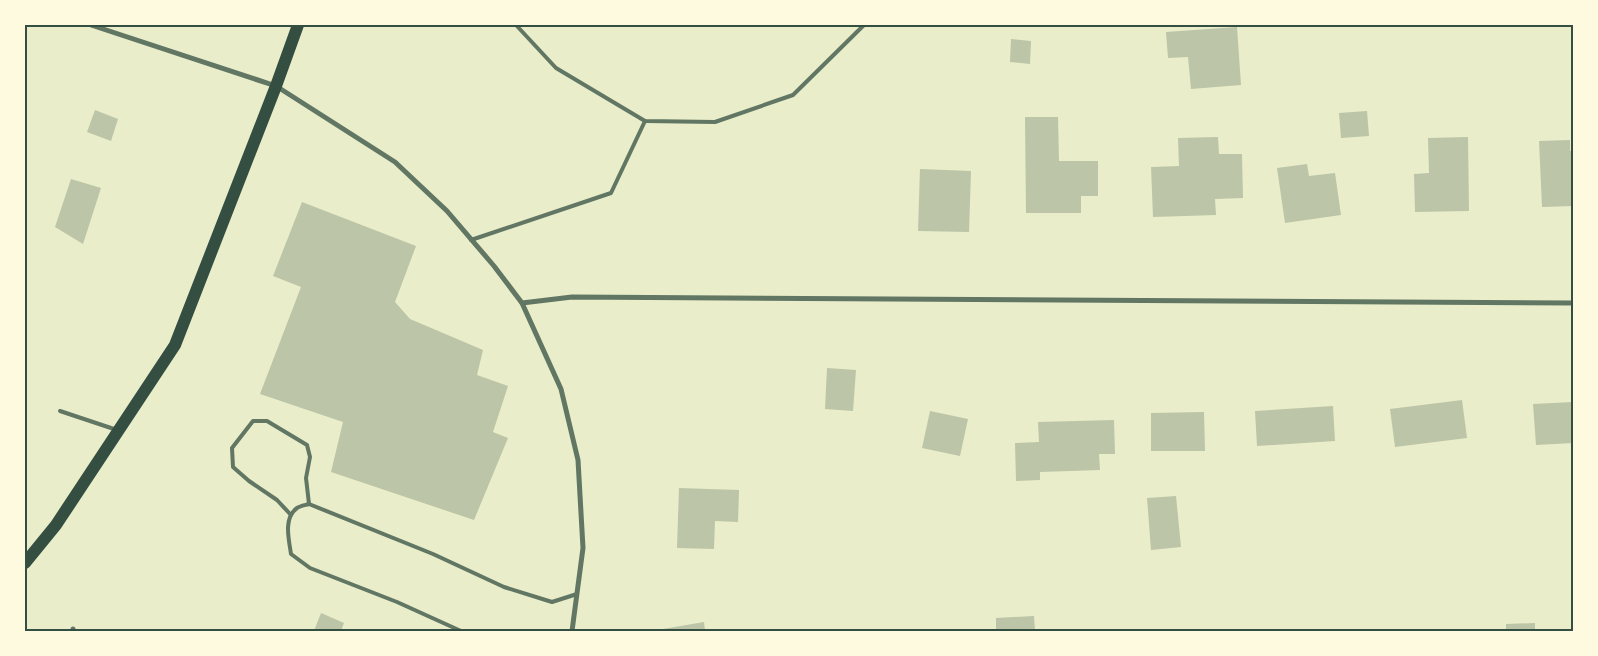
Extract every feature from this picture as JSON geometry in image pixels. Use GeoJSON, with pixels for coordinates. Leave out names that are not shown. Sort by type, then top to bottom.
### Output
{"type":"FeatureCollection","features":[{"type":"Feature","properties":{"kind":"main road"},"geometry":{"type":"LineString","coordinates":[[25,563],[56,525],[175,345],[298,25]]}},
{"type":"Feature","properties":{"kind":"street"},"geometry":{"type":"LineString","coordinates":[[91,25],[276,86],[395,162],[447,211],[522,303],[561,389],[578,460],[583,548],[572,631]]}},
{"type":"Feature","properties":{"kind":"street"},"geometry":{"type":"LineString","coordinates":[[522,303],[582,297],[1573,303]]}},
{"type":"Feature","properties":{"kind":"lane"},"geometry":{"type":"LineString","coordinates":[[516,25],[556,68],[645,121],[716,122],[793,95],[864,25]]}},
{"type":"Feature","properties":{"kind":"lane"},"geometry":{"type":"LineString","coordinates":[[471,240],[611,193],[645,121]]}},
{"type":"Feature","properties":{"kind":"lane"},"geometry":{"type":"LineString","coordinates":[[60,411],[119,430]]}},
{"type":"Feature","properties":{"kind":"lane"},"geometry":{"type":"LineString","coordinates":[[291,515],[277,500],[232,467],[232,448],[253,421],[267,421],[307,446],[310,457],[306,478],[309,504]]}},
{"type":"Feature","properties":{"kind":"lane"},"geometry":{"type":"LineString","coordinates":[[461,631],[396,602],[310,568],[291,554],[288,531],[291,515],[297,508],[309,504],[433,554],[504,587],[552,602],[577,594]]}},
{"type":"Feature","properties":{"kind":"building"},"geometry":{"type":"Polygon","coordinates":[[[1237,27],[1241,85],[1191,89],[1188,57],[1168,58],[1166,32],[1237,27]]]}},
{"type":"Feature","properties":{"kind":"building"},"geometry":{"type":"Polygon","coordinates":[[[1011,39],[1031,41],[1030,64],[1010,62],[1011,39]]]}},
{"type":"Feature","properties":{"kind":"building"},"geometry":{"type":"Polygon","coordinates":[[[95,110],[118,119],[111,141],[87,132],[95,110]]]}},
{"type":"Feature","properties":{"kind":"building"},"geometry":{"type":"Polygon","coordinates":[[[1367,111],[1369,136],[1341,138],[1339,113],[1367,111]]]}},
{"type":"Feature","properties":{"kind":"building"},"geometry":{"type":"Polygon","coordinates":[[[1025,117],[1058,117],[1059,161],[1098,161],[1098,196],[1081,196],[1081,213],[1026,213],[1025,117]]]}},
{"type":"Feature","properties":{"kind":"building"},"geometry":{"type":"Polygon","coordinates":[[[1218,137],[1219,154],[1242,154],[1243,198],[1215,199],[1216,215],[1153,217],[1151,167],[1179,166],[1178,138],[1218,137]]]}},
{"type":"Feature","properties":{"kind":"building"},"geometry":{"type":"Polygon","coordinates":[[[1468,137],[1469,211],[1415,212],[1414,174],[1429,173],[1428,138],[1468,137]]]}},
{"type":"Feature","properties":{"kind":"building"},"geometry":{"type":"Polygon","coordinates":[[[1570,140],[1570,151],[1573,151],[1573,206],[1542,207],[1539,141],[1570,140]]]}},
{"type":"Feature","properties":{"kind":"building"},"geometry":{"type":"Polygon","coordinates":[[[1307,164],[1309,176],[1335,173],[1341,215],[1285,223],[1277,168],[1307,164]]]}},
{"type":"Feature","properties":{"kind":"building"},"geometry":{"type":"Polygon","coordinates":[[[920,169],[971,171],[969,232],[918,231],[920,169]]]}},
{"type":"Feature","properties":{"kind":"building"},"geometry":{"type":"Polygon","coordinates":[[[71,179],[101,188],[83,244],[55,227],[71,179]]]}},
{"type":"Feature","properties":{"kind":"building"},"geometry":{"type":"Polygon","coordinates":[[[302,202],[416,246],[395,302],[410,319],[483,350],[477,375],[508,386],[493,432],[508,438],[474,520],[331,472],[343,422],[260,394],[301,287],[273,276],[302,202]]]}},
{"type":"Feature","properties":{"kind":"building"},"geometry":{"type":"Polygon","coordinates":[[[827,368],[856,370],[853,411],[825,409],[827,368]]]}},
{"type":"Feature","properties":{"kind":"building"},"geometry":{"type":"Polygon","coordinates":[[[1462,400],[1467,438],[1395,447],[1390,409],[1462,400]]]}},
{"type":"Feature","properties":{"kind":"building"},"geometry":{"type":"Polygon","coordinates":[[[1573,402],[1573,443],[1536,445],[1533,404],[1573,402]]]}},
{"type":"Feature","properties":{"kind":"building"},"geometry":{"type":"Polygon","coordinates":[[[1333,406],[1335,441],[1257,446],[1255,411],[1333,406]]]}},
{"type":"Feature","properties":{"kind":"building"},"geometry":{"type":"Polygon","coordinates":[[[930,411],[968,419],[960,456],[922,448],[930,411]]]}},
{"type":"Feature","properties":{"kind":"building"},"geometry":{"type":"Polygon","coordinates":[[[1204,412],[1205,451],[1151,451],[1151,413],[1204,412]]]}},
{"type":"Feature","properties":{"kind":"building"},"geometry":{"type":"Polygon","coordinates":[[[1114,420],[1115,454],[1099,454],[1100,470],[1040,472],[1040,480],[1016,481],[1015,443],[1039,442],[1038,422],[1114,420]]]}},
{"type":"Feature","properties":{"kind":"building"},"geometry":{"type":"Polygon","coordinates":[[[679,488],[739,490],[738,522],[715,521],[714,549],[677,548],[679,488]]]}},
{"type":"Feature","properties":{"kind":"building"},"geometry":{"type":"Polygon","coordinates":[[[1176,496],[1181,547],[1151,550],[1147,498],[1176,496]]]}},
{"type":"Feature","properties":{"kind":"building"},"geometry":{"type":"Polygon","coordinates":[[[321,613],[344,623],[341,631],[314,631],[321,613]]]}},
{"type":"Feature","properties":{"kind":"building"},"geometry":{"type":"Polygon","coordinates":[[[1034,616],[1035,631],[996,631],[996,618],[1034,616]]]}},
{"type":"Feature","properties":{"kind":"building"},"geometry":{"type":"Polygon","coordinates":[[[704,622],[705,631],[663,631],[663,629],[704,622]]]}},
{"type":"Feature","properties":{"kind":"building"},"geometry":{"type":"Polygon","coordinates":[[[1535,623],[1535,631],[1506,631],[1506,624],[1535,623]]]}}]}
